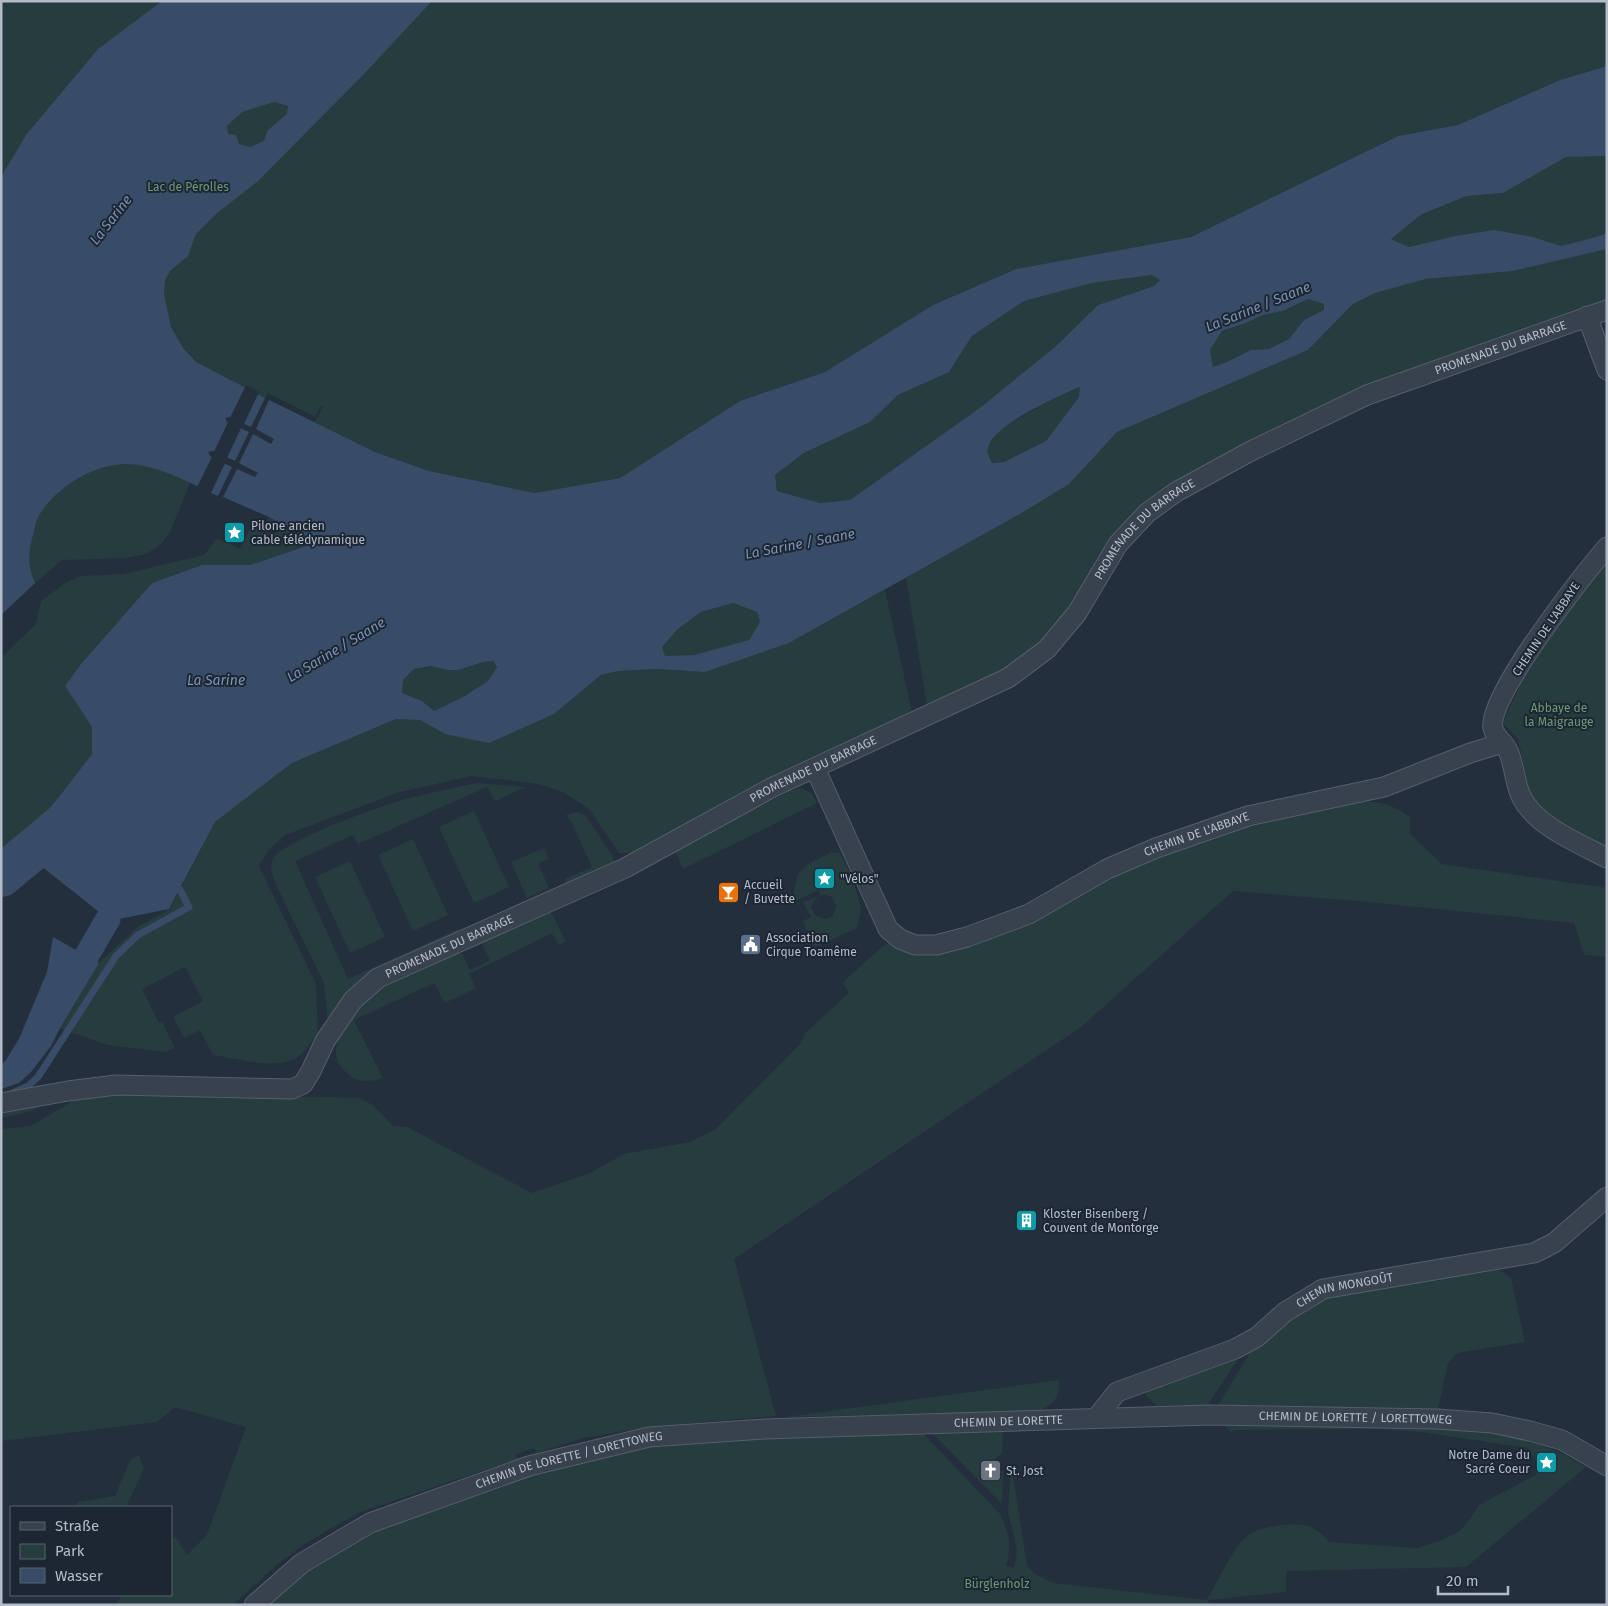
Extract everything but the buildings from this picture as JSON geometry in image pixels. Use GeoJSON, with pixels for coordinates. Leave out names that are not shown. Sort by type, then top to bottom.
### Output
{"type":"FeatureCollection","features":[{"type":"Feature","properties":{"kind":"street","name":"PROMENADE DU BARRAGE"},"geometry":{"type":"LineString","coordinates":[[1,1103],[68,1091],[116,1086],[292,1089],[303,1084],[325,1041],[352,1000],[378,978],[625,868],[773,787],[1008,678],[1047,649],[1077,613],[1118,544],[1147,513],[1176,492],[1249,452],[1367,395],[1607,310]]}},
{"type":"Feature","properties":{"kind":"street"},"geometry":{"type":"LineString","coordinates":[[1587,316],[1607,370]]}},
{"type":"Feature","properties":{"kind":"street","name":"CHEMIN DE L'ABBAYE"},"geometry":{"type":"LineString","coordinates":[[1607,547],[1576,584],[1527,653],[1493,712],[1492,727],[1509,751],[1520,793],[1530,811],[1557,831],[1607,858]]}},
{"type":"Feature","properties":{"kind":"street","name":"CHEMIN DE L'ABBAYE"},"geometry":{"type":"LineString","coordinates":[[815,768],[888,929],[900,940],[915,945],[936,944],[967,937],[1029,914],[1107,869],[1156,848],[1248,816],[1384,787],[1470,753],[1503,743]]}},
{"type":"Feature","properties":{"kind":"street","name":"CHEMIN MONGOÛT"},"geometry":{"type":"LineString","coordinates":[[1097,1417],[1118,1392],[1235,1349],[1257,1337],[1285,1312],[1323,1289],[1534,1253],[1554,1243],[1607,1197]]}},
{"type":"Feature","properties":{"kind":"street","name":"CHEMIN DE LORETTE / LORETTOWEG"},"geometry":{"type":"LineString","coordinates":[[1097,1417],[1218,1414],[1437,1419],[1492,1424],[1530,1431],[1562,1440],[1607,1466]]}},
{"type":"Feature","properties":{"kind":"street","name":"CHEMIN DE LORETTE"},"geometry":{"type":"LineString","coordinates":[[920,1424],[1097,1417]]}},
{"type":"Feature","properties":{"kind":"street","name":"CHEMIN DE LORETTE / LORETTOWEG"},"geometry":{"type":"LineString","coordinates":[[254,1605],[302,1563],[370,1523],[529,1466],[650,1436],[765,1429],[920,1424]]}},
{"type":"Feature","properties":{"kind":"green space"},"geometry":{"type":"Polygon","coordinates":[[[1,1],[1607,1],[1607,66],[1560,80],[1458,125],[1398,136],[1191,237],[1016,269],[933,305],[825,372],[740,401],[620,478],[535,493],[429,471],[375,452],[314,423],[323,406],[321,406],[315,417],[268,393],[265,398],[242,386],[197,477],[190,483],[170,532],[161,544],[146,554],[126,558],[62,560],[1,615],[1,1]]]}},
{"type":"Feature","properties":{"kind":"green space"},"geometry":{"type":"Polygon","coordinates":[[[1607,156],[1607,233],[1561,246],[1533,237],[1455,236],[1409,247],[1391,239],[1422,214],[1467,196],[1503,193],[1566,157],[1607,156]]]}},
{"type":"Feature","properties":{"kind":"green space"},"geometry":{"type":"Polygon","coordinates":[[[1607,249],[1607,299],[1365,386],[1142,506],[1110,539],[1071,607],[1042,641],[1005,669],[927,706],[906,578],[1020,514],[1068,484],[1117,432],[1308,350],[1353,304],[1375,293],[1426,279],[1513,271],[1607,249]]]}},
{"type":"Feature","properties":{"kind":"green space"},"geometry":{"type":"Polygon","coordinates":[[[1153,275],[1160,280],[1154,286],[1098,305],[1055,347],[981,407],[850,500],[820,503],[777,491],[775,475],[804,453],[870,422],[898,395],[949,372],[972,336],[1024,301],[1092,283],[1153,275]]]}},
{"type":"Feature","properties":{"kind":"green space"},"geometry":{"type":"Polygon","coordinates":[[[1308,299],[1325,304],[1324,310],[1304,320],[1289,339],[1269,349],[1251,350],[1213,367],[1210,350],[1222,331],[1263,315],[1283,311],[1308,299]]]}},
{"type":"Feature","properties":{"kind":"green space"},"geometry":{"type":"Polygon","coordinates":[[[1081,387],[1080,397],[1046,441],[1004,462],[992,463],[986,452],[992,438],[1004,427],[1055,397],[1081,387]]]}},
{"type":"Feature","properties":{"kind":"green space"},"geometry":{"type":"Polygon","coordinates":[[[269,517],[318,542],[250,565],[202,565],[152,583],[81,664],[65,686],[92,727],[92,754],[17,847],[1,860],[1,658],[36,624],[41,601],[67,582],[80,576],[124,574],[204,555],[217,538],[240,549],[254,522],[264,527],[269,517]]]}},
{"type":"Feature","properties":{"kind":"green space","name":"Abbaye de la Maigrauge"},"geometry":{"type":"Polygon","coordinates":[[[1607,560],[1607,849],[1533,807],[1518,739],[1503,723],[1529,665],[1567,605],[1607,560]]]}},
{"type":"Feature","properties":{"kind":"green space"},"geometry":{"type":"Polygon","coordinates":[[[885,590],[912,712],[779,772],[724,807],[630,853],[619,853],[589,809],[563,792],[539,784],[471,776],[400,792],[285,835],[268,851],[259,866],[316,984],[318,1034],[297,1057],[279,1063],[244,1061],[213,1055],[200,1030],[184,1038],[173,1017],[203,1001],[185,967],[142,989],[159,1023],[162,1022],[175,1048],[166,1052],[107,1045],[60,1028],[99,963],[139,926],[170,909],[215,822],[292,763],[396,719],[420,720],[445,734],[554,714],[601,675],[618,671],[655,669],[705,672],[789,643],[885,590]]]}},
{"type":"Feature","properties":{"kind":"green space"},"geometry":{"type":"Polygon","coordinates":[[[733,603],[757,612],[760,622],[749,640],[694,655],[665,657],[662,647],[678,629],[701,612],[733,603]]]}},
{"type":"Feature","properties":{"kind":"green space"},"geometry":{"type":"Polygon","coordinates":[[[493,661],[497,667],[488,681],[463,697],[433,712],[422,701],[402,693],[403,680],[414,669],[431,666],[447,670],[459,670],[483,662],[493,661]]]}},
{"type":"Feature","properties":{"kind":"green space"},"geometry":{"type":"Polygon","coordinates":[[[477,783],[525,787],[495,801],[487,787],[358,844],[353,835],[295,861],[348,979],[458,929],[460,934],[328,1022],[324,983],[276,885],[271,869],[273,859],[281,851],[313,833],[377,808],[406,799],[477,783]]]}},
{"type":"Feature","properties":{"kind":"green space"},"geometry":{"type":"Polygon","coordinates":[[[801,788],[811,793],[817,803],[683,869],[675,851],[790,791],[801,788]]]}},
{"type":"Feature","properties":{"kind":"green space"},"geometry":{"type":"Polygon","coordinates":[[[1360,801],[1374,802],[1397,809],[1410,817],[1410,834],[1442,864],[1607,888],[1607,957],[1584,955],[1574,923],[1368,902],[1233,891],[1081,1027],[734,1259],[776,1416],[648,1427],[584,1438],[536,1453],[534,1448],[516,1454],[517,1459],[358,1513],[306,1543],[279,1563],[233,1605],[116,1605],[121,1596],[172,1596],[172,1539],[175,1536],[187,1555],[207,1535],[246,1427],[175,1407],[157,1422],[1,1441],[1,1129],[31,1126],[71,1102],[96,1093],[359,1098],[373,1105],[393,1126],[407,1127],[532,1193],[590,1173],[624,1154],[690,1142],[716,1129],[800,1044],[805,1033],[849,993],[843,982],[883,946],[891,942],[913,949],[1109,875],[1200,836],[1216,838],[1259,819],[1360,801]]]}},
{"type":"Feature","properties":{"kind":"green space"},"geometry":{"type":"Polygon","coordinates":[[[474,811],[509,887],[474,903],[439,827],[474,811]]]}},
{"type":"Feature","properties":{"kind":"green space"},"geometry":{"type":"Polygon","coordinates":[[[577,812],[586,816],[614,861],[603,869],[566,884],[565,879],[592,867],[572,823],[566,815],[577,812]]]}},
{"type":"Feature","properties":{"kind":"green space"},"geometry":{"type":"Polygon","coordinates":[[[413,839],[448,915],[413,931],[378,855],[413,839]]]}},
{"type":"Feature","properties":{"kind":"green space"},"geometry":{"type":"Polygon","coordinates":[[[544,848],[549,859],[538,863],[549,888],[527,898],[511,862],[544,848]]]}},
{"type":"Feature","properties":{"kind":"green space"},"geometry":{"type":"Polygon","coordinates":[[[832,852],[840,853],[851,874],[861,907],[857,928],[815,947],[803,921],[811,917],[803,902],[817,897],[811,907],[816,916],[825,919],[833,916],[836,906],[832,897],[824,894],[821,896],[818,890],[794,902],[794,890],[798,874],[802,869],[832,852]]]}},
{"type":"Feature","properties":{"kind":"green space"},"geometry":{"type":"Polygon","coordinates":[[[350,861],[385,937],[350,953],[315,877],[350,861]]]}},
{"type":"Feature","properties":{"kind":"green space"},"geometry":{"type":"Polygon","coordinates":[[[549,912],[553,915],[566,942],[559,945],[552,933],[469,974],[476,988],[445,1003],[434,983],[354,1020],[383,1078],[369,1081],[355,1079],[341,1067],[336,1053],[342,1031],[357,1009],[386,982],[410,969],[456,951],[463,955],[470,970],[490,960],[482,944],[487,935],[549,912]]]}},
{"type":"Feature","properties":{"kind":"green space"},"geometry":{"type":"Polygon","coordinates":[[[35,1105],[40,1106],[32,1111],[1,1118],[1,1110],[35,1105]]]}},
{"type":"Feature","properties":{"kind":"green space"},"geometry":{"type":"Polygon","coordinates":[[[1477,1268],[1498,1269],[1511,1278],[1525,1342],[1457,1353],[1448,1363],[1438,1409],[1218,1405],[1250,1351],[1289,1315],[1321,1298],[1477,1268]]]}},
{"type":"Feature","properties":{"kind":"green space"},"geometry":{"type":"Polygon","coordinates":[[[1241,1355],[1207,1406],[1158,1407],[1146,1396],[1147,1388],[1241,1355]]]}},
{"type":"Feature","properties":{"kind":"green space"},"geometry":{"type":"Polygon","coordinates":[[[1059,1380],[1055,1400],[1038,1411],[786,1417],[1059,1380]]]}},
{"type":"Feature","properties":{"kind":"green space","name":"Bürglenholz"},"geometry":{"type":"Polygon","coordinates":[[[1223,1423],[1424,1425],[1491,1431],[1526,1438],[1563,1454],[1586,1467],[1466,1567],[1286,1571],[1286,1592],[1208,1600],[1210,1605],[269,1605],[308,1571],[375,1532],[528,1475],[655,1445],[769,1437],[921,1431],[1000,1514],[1009,1539],[1006,1566],[1013,1568],[1017,1549],[1008,1512],[1011,1462],[1027,1566],[1035,1574],[1053,1583],[1207,1600],[1237,1547],[1253,1532],[1295,1524],[1311,1527],[1329,1542],[1417,1548],[1440,1541],[1460,1531],[1479,1505],[1536,1475],[1537,1463],[1527,1448],[1421,1432],[1382,1429],[1237,1430],[1230,1432],[1223,1423]]]}},
{"type":"Feature","properties":{"kind":"green space"},"geometry":{"type":"Polygon","coordinates":[[[1003,1430],[1002,1453],[992,1461],[1003,1472],[1002,1504],[930,1431],[1003,1430]]]}},
{"type":"Feature","properties":{"kind":"green space"},"geometry":{"type":"Polygon","coordinates":[[[139,1455],[144,1469],[126,1506],[75,1506],[78,1502],[115,1496],[130,1460],[139,1455]]]}},
{"type":"Feature","properties":{"kind":"water","name":"Lac de Pérolles"},"geometry":{"type":"Polygon","coordinates":[[[162,1],[432,1],[364,74],[257,182],[216,214],[196,234],[188,256],[170,271],[165,280],[164,294],[171,327],[183,348],[196,362],[265,398],[251,427],[230,417],[225,418],[227,422],[249,432],[235,461],[213,451],[208,452],[211,457],[232,467],[218,496],[173,475],[137,465],[112,465],[75,480],[45,506],[38,517],[29,556],[31,572],[35,583],[1,615],[1,177],[26,135],[98,49],[162,1]],[[274,102],[242,112],[227,126],[228,134],[236,135],[239,144],[250,147],[264,141],[268,130],[287,114],[288,106],[274,102]]]}},
{"type":"Feature","properties":{"kind":"water","name":"La Sarine"},"geometry":{"type":"Polygon","coordinates":[[[1607,66],[1607,156],[1566,157],[1503,193],[1467,196],[1422,214],[1391,239],[1409,247],[1455,236],[1494,230],[1533,237],[1561,246],[1607,233],[1607,249],[1513,271],[1426,279],[1375,293],[1353,304],[1308,350],[1117,432],[1069,484],[1020,514],[789,643],[705,672],[655,669],[618,671],[601,675],[554,714],[489,743],[445,734],[420,720],[396,719],[292,763],[215,822],[169,909],[119,919],[108,919],[17,847],[92,754],[92,727],[65,686],[81,664],[152,583],[202,565],[250,565],[318,542],[269,517],[223,497],[237,469],[255,477],[258,473],[239,463],[253,434],[271,444],[274,439],[256,429],[269,400],[375,452],[429,471],[535,493],[620,478],[740,401],[825,372],[933,305],[1016,269],[1191,237],[1398,136],[1458,125],[1560,80],[1607,66]],[[1152,275],[1092,283],[1024,301],[972,336],[949,372],[898,395],[870,422],[804,453],[775,475],[777,491],[820,503],[850,500],[981,407],[1055,347],[1098,305],[1154,286],[1160,280],[1152,275]],[[1308,299],[1283,311],[1263,315],[1222,331],[1210,350],[1213,367],[1251,350],[1269,349],[1289,339],[1304,320],[1324,310],[1324,304],[1308,299]],[[1080,387],[1021,416],[1000,431],[991,441],[987,450],[992,463],[1004,462],[1046,441],[1079,397],[1080,387]],[[733,603],[701,612],[678,629],[662,647],[665,656],[694,655],[749,640],[760,622],[757,612],[733,603]],[[493,661],[483,662],[459,670],[447,670],[431,666],[414,669],[403,680],[402,693],[422,701],[434,711],[463,697],[488,681],[497,667],[493,661]]]}},
{"type":"Feature","properties":{"kind":"water"},"geometry":{"type":"Polygon","coordinates":[[[53,937],[99,963],[51,1046],[31,1072],[19,1083],[1,1089],[1,1065],[19,1039],[47,972],[53,937]]]}},
{"type":"Feature","properties":{"kind":"pier"},"geometry":{"type":"Polygon","coordinates":[[[246,385],[259,392],[243,426],[229,420],[246,385]]]}},
{"type":"Feature","properties":{"kind":"pier"},"geometry":{"type":"Polygon","coordinates":[[[229,420],[242,426],[226,460],[213,454],[229,420]]]}},
{"type":"Feature","properties":{"kind":"pier"},"geometry":{"type":"Polygon","coordinates":[[[213,455],[226,461],[210,495],[196,489],[213,455]]]}},
{"type":"Feature","properties":{"kind":"waterway","name":"La Sarine / Saane"},"geometry":{"type":"LineString","coordinates":[[1,876],[72,817]]}},
{"type":"Feature","properties":{"kind":"waterway"},"geometry":{"type":"LineString","coordinates":[[11,1094],[28,1086],[38,1077],[116,956],[138,935],[189,907],[180,890]]}},
{"type":"Feature","properties":{"kind":"waterway"},"geometry":{"type":"LineString","coordinates":[[69,986],[108,919]]}},
{"type":"Feature","properties":{"kind":"place","name":"Pilone ancien cable télédynamique"},"geometry":{"type":"Point","coordinates":[235,533]}},
{"type":"Feature","properties":{"kind":"place","name":"\"Vélos\""},"geometry":{"type":"Point","coordinates":[824,879]}},
{"type":"Feature","properties":{"kind":"place","name":"Accueil / Buvette"},"geometry":{"type":"Point","coordinates":[728,892]}},
{"type":"Feature","properties":{"kind":"place","name":"Association Cirque Toamême"},"geometry":{"type":"Point","coordinates":[750,945]}},
{"type":"Feature","properties":{"kind":"place","name":"Kloster Bisenberg / Couvent de Montorge"},"geometry":{"type":"Point","coordinates":[1027,1221]}},
{"type":"Feature","properties":{"kind":"place","name":"Notre Dame du Sacré Coeur"},"geometry":{"type":"Point","coordinates":[1546,1462]}},
{"type":"Feature","properties":{"kind":"place","name":"St. Jost"},"geometry":{"type":"Point","coordinates":[990,1471]}}]}
